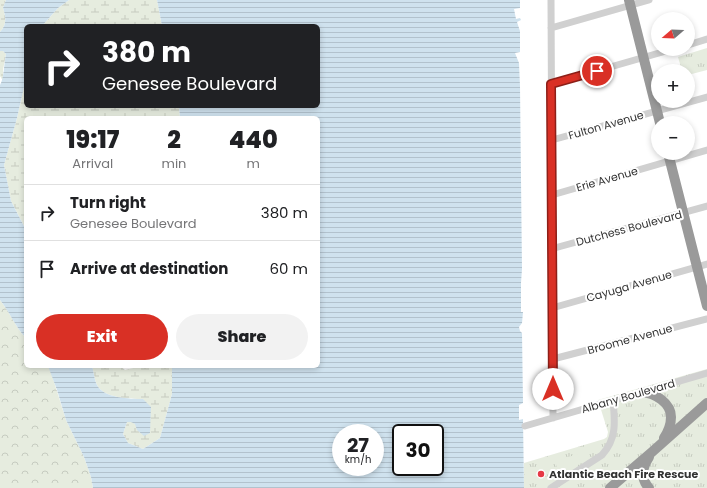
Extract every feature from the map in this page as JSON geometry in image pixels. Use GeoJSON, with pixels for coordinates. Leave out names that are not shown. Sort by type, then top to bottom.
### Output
{"type":"FeatureCollection","features":[{"type":"Feature","properties":{"kind":"highway"},"geometry":{"type":"LineString","coordinates":[[629,3],[658,116]]}},
{"type":"Feature","properties":{"kind":"highway"},"geometry":{"type":"LineString","coordinates":[[670,160],[683,213],[702,266],[707,306]]}},
{"type":"Feature","properties":{"kind":"highway"},"geometry":{"type":"LineString","coordinates":[[642,392],[656,396],[666,404],[670,412],[670,426],[661,443]]}},
{"type":"Feature","properties":{"kind":"highway"},"geometry":{"type":"LineString","coordinates":[[610,488],[707,403]]}},
{"type":"Feature","properties":{"kind":"highway"},"geometry":{"type":"LineString","coordinates":[[690,418],[702,410],[707,409]]}},
{"type":"Feature","properties":{"kind":"highway"},"geometry":{"type":"LineString","coordinates":[[649,488],[643,479],[642,472],[652,452]]}},
{"type":"Feature","properties":{"kind":"street"},"geometry":{"type":"LineString","coordinates":[[551,0],[553,418]]}},
{"type":"Feature","properties":{"kind":"street"},"geometry":{"type":"LineString","coordinates":[[551,28],[629,3],[649,0]]}},
{"type":"Feature","properties":{"kind":"street"},"geometry":{"type":"LineString","coordinates":[[695,43],[707,39]]}},
{"type":"Feature","properties":{"kind":"street"},"geometry":{"type":"LineString","coordinates":[[551,84],[651,56]]}},
{"type":"Feature","properties":{"kind":"street","name":"Fulton Avenue"},"geometry":{"type":"LineString","coordinates":[[552,140],[707,97]]}},
{"type":"Feature","properties":{"kind":"street","name":"Erie Avenue"},"geometry":{"type":"LineString","coordinates":[[695,152],[707,150]]}},
{"type":"Feature","properties":{"kind":"street","name":"Erie Avenue"},"geometry":{"type":"LineString","coordinates":[[552,194],[660,160]]}},
{"type":"Feature","properties":{"kind":"street","name":"Dutchess Boulevard"},"geometry":{"type":"LineString","coordinates":[[551,249],[705,206]]}},
{"type":"Feature","properties":{"kind":"street","name":"Cayuga Avenue"},"geometry":{"type":"LineString","coordinates":[[552,308],[702,266]]}},
{"type":"Feature","properties":{"kind":"street","name":"Broome Avenue"},"geometry":{"type":"LineString","coordinates":[[553,359],[707,319]]}},
{"type":"Feature","properties":{"kind":"street","name":"Albany Boulevard"},"geometry":{"type":"LineString","coordinates":[[526,426],[707,373]]}},
{"type":"Feature","properties":{"kind":"street"},"geometry":{"type":"LineString","coordinates":[[551,488],[602,455],[608,448],[613,437],[615,426],[613,401]]}},
{"type":"Feature","properties":{"kind":"green space"},"geometry":{"type":"Polygon","coordinates":[[[0,0],[6,0],[3,8],[5,24],[0,32],[0,0]]]}},
{"type":"Feature","properties":{"kind":"green space"},"geometry":{"type":"Polygon","coordinates":[[[69,0],[157,0],[162,24],[44,24],[58,8],[69,0]]]}},
{"type":"Feature","properties":{"kind":"green space"},"geometry":{"type":"Polygon","coordinates":[[[707,48],[707,70],[695,73],[695,64],[680,64],[678,57],[695,56],[695,52],[707,48]]]}},
{"type":"Feature","properties":{"kind":"green space"},"geometry":{"type":"Polygon","coordinates":[[[2,50],[6,54],[3,70],[3,81],[0,76],[0,51],[2,50]]]}},
{"type":"Feature","properties":{"kind":"green space"},"geometry":{"type":"Polygon","coordinates":[[[24,87],[24,108],[179,108],[180,116],[24,116],[24,226],[11,201],[4,165],[24,87]]]}},
{"type":"Feature","properties":{"kind":"green space"},"geometry":{"type":"Polygon","coordinates":[[[0,300],[24,335],[24,368],[50,369],[66,420],[84,457],[93,488],[0,488],[0,300]]]}},
{"type":"Feature","properties":{"kind":"green space"},"geometry":{"type":"Polygon","coordinates":[[[92,368],[122,368],[125,370],[134,368],[172,368],[172,394],[160,438],[143,449],[128,443],[123,434],[127,422],[132,422],[150,433],[150,423],[143,399],[117,397],[105,393],[100,389],[95,380],[92,368]]]}},
{"type":"Feature","properties":{"kind":"green space"},"geometry":{"type":"Polygon","coordinates":[[[707,369],[707,488],[524,488],[524,463],[607,437],[608,432],[598,400],[707,369]]]}},
{"type":"Feature","properties":{"kind":"green space"},"geometry":{"type":"Polygon","coordinates":[[[578,454],[581,463],[560,477],[555,461],[578,454]]]}},
{"type":"Feature","properties":{"kind":"water"},"geometry":{"type":"Polygon","coordinates":[[[6,0],[69,0],[58,8],[44,24],[24,24],[24,87],[4,165],[11,201],[24,226],[24,335],[0,300],[0,85],[6,54],[3,51],[0,51],[0,32],[5,24],[3,8],[6,0]]]}},
{"type":"Feature","properties":{"kind":"water"},"geometry":{"type":"Polygon","coordinates":[[[157,0],[520,0],[520,8],[514,9],[516,19],[520,18],[521,20],[517,22],[520,31],[520,52],[515,53],[519,63],[520,86],[521,312],[523,312],[522,323],[519,327],[522,333],[523,403],[519,405],[519,420],[523,419],[524,488],[93,488],[84,457],[66,420],[49,368],[92,368],[97,385],[105,393],[117,397],[143,399],[151,407],[150,433],[144,436],[137,430],[135,424],[127,422],[123,434],[128,443],[143,449],[160,438],[172,394],[172,368],[320,368],[320,116],[180,116],[179,108],[320,108],[320,24],[162,24],[157,0]]]}},
{"type":"Feature","properties":{"kind":"place","name":"Atlantic Beach Fire Rescue"},"geometry":{"type":"Point","coordinates":[541,474]}},
{"type":"Feature","properties":{"kind":"route"},"geometry":{"type":"LineString","coordinates":[[553,389],[551,84],[597,71]]}}]}
